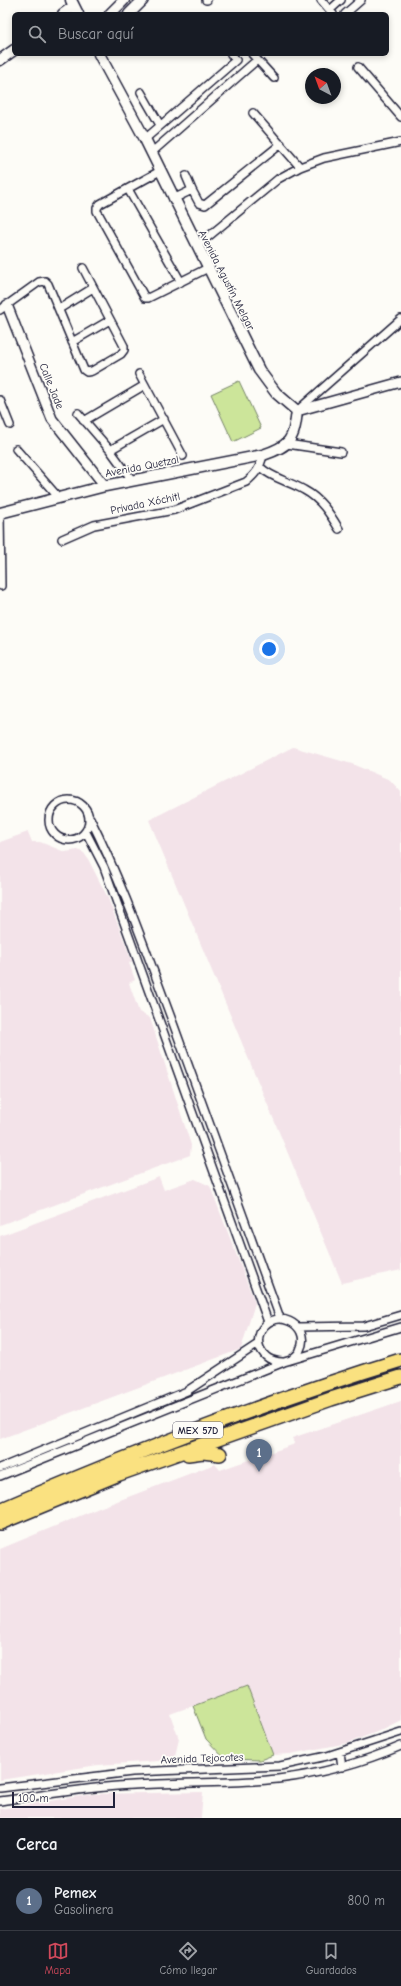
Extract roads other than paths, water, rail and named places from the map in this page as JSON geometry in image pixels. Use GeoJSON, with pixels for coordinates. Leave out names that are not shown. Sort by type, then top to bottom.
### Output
{"type":"FeatureCollection","features":[{"type":"Feature","properties":{"kind":"highway","name":"MEX 57D"},"geometry":{"type":"LineString","coordinates":[[0,1510],[114,1462],[259,1407],[401,1360]]}},
{"type":"Feature","properties":{"kind":"highway","name":"MEX 57D"},"geometry":{"type":"LineString","coordinates":[[0,1523],[119,1474],[330,1399],[401,1377]]}},
{"type":"Feature","properties":{"kind":"highway"},"geometry":{"type":"LineString","coordinates":[[289,1424],[304,1412],[330,1399]]}},
{"type":"Feature","properties":{"kind":"highway"},"geometry":{"type":"LineString","coordinates":[[119,1474],[150,1467],[189,1454],[203,1452],[220,1454]]}},
{"type":"Feature","properties":{"kind":"main road"},"geometry":{"type":"LineString","coordinates":[[112,12],[124,0]]}},
{"type":"Feature","properties":{"kind":"main road"},"geometry":{"type":"LineString","coordinates":[[131,12],[143,0]]}},
{"type":"Feature","properties":{"kind":"main road"},"geometry":{"type":"LineString","coordinates":[[0,60],[12,51]]}},
{"type":"Feature","properties":{"kind":"main road","name":"Avenida Agustín Melgar"},"geometry":{"type":"LineString","coordinates":[[100,56],[145,139],[173,199],[259,370],[276,393],[297,411]]}},
{"type":"Feature","properties":{"kind":"main road"},"geometry":{"type":"LineString","coordinates":[[287,444],[293,436],[297,411]]}},
{"type":"Feature","properties":{"kind":"main road","name":"Avenida Quetzal"},"geometry":{"type":"LineString","coordinates":[[0,513],[132,480],[263,455],[277,450],[287,444]]}},
{"type":"Feature","properties":{"kind":"street"},"geometry":{"type":"LineString","coordinates":[[321,0],[332,12],[340,0],[347,12],[361,0]]}},
{"type":"Feature","properties":{"kind":"street"},"geometry":{"type":"LineString","coordinates":[[233,56],[245,70]]}},
{"type":"Feature","properties":{"kind":"street"},"geometry":{"type":"LineString","coordinates":[[151,153],[245,70],[255,57],[274,78]]}},
{"type":"Feature","properties":{"kind":"street"},"geometry":{"type":"LineString","coordinates":[[145,139],[236,60]]}},
{"type":"Feature","properties":{"kind":"street"},"geometry":{"type":"LineString","coordinates":[[358,67],[401,117]]}},
{"type":"Feature","properties":{"kind":"street"},"geometry":{"type":"LineString","coordinates":[[141,92],[160,125]]}},
{"type":"Feature","properties":{"kind":"street"},"geometry":{"type":"LineString","coordinates":[[253,113],[300,166]]}},
{"type":"Feature","properties":{"kind":"street"},"geometry":{"type":"LineString","coordinates":[[197,246],[278,179],[300,166],[324,158],[401,142]]}},
{"type":"Feature","properties":{"kind":"street"},"geometry":{"type":"LineString","coordinates":[[186,176],[199,203],[201,205],[205,205],[281,144]]}},
{"type":"Feature","properties":{"kind":"street"},"geometry":{"type":"LineString","coordinates":[[160,171],[100,204],[97,208],[97,212],[142,296],[148,298],[208,268]]}},
{"type":"Feature","properties":{"kind":"street"},"geometry":{"type":"LineString","coordinates":[[128,189],[181,282]]}},
{"type":"Feature","properties":{"kind":"street"},"geometry":{"type":"LineString","coordinates":[[173,199],[192,190]]}},
{"type":"Feature","properties":{"kind":"street"},"geometry":{"type":"LineString","coordinates":[[3,307],[39,282],[45,281],[48,284],[59,309],[84,370],[87,372],[92,371],[121,354],[124,350],[124,346],[83,268]]}},
{"type":"Feature","properties":{"kind":"street"},"geometry":{"type":"LineString","coordinates":[[59,309],[93,288]]}},
{"type":"Feature","properties":{"kind":"street","name":"Calle Jade"},"geometry":{"type":"LineString","coordinates":[[3,307],[52,419],[105,486]]}},
{"type":"Feature","properties":{"kind":"street"},"geometry":{"type":"LineString","coordinates":[[297,411],[401,319]]}},
{"type":"Feature","properties":{"kind":"street"},"geometry":{"type":"LineString","coordinates":[[72,342],[110,320]]}},
{"type":"Feature","properties":{"kind":"street"},"geometry":{"type":"LineString","coordinates":[[139,374],[183,456]]}},
{"type":"Feature","properties":{"kind":"street"},"geometry":{"type":"LineString","coordinates":[[297,411],[401,382]]}},
{"type":"Feature","properties":{"kind":"street"},"geometry":{"type":"LineString","coordinates":[[84,420],[145,385]]}},
{"type":"Feature","properties":{"kind":"street"},"geometry":{"type":"LineString","coordinates":[[0,400],[10,425]]}},
{"type":"Feature","properties":{"kind":"street"},"geometry":{"type":"LineString","coordinates":[[78,413],[110,450],[132,480]]}},
{"type":"Feature","properties":{"kind":"street"},"geometry":{"type":"LineString","coordinates":[[110,450],[164,419]]}},
{"type":"Feature","properties":{"kind":"street"},"geometry":{"type":"LineString","coordinates":[[287,444],[341,452]]}},
{"type":"Feature","properties":{"kind":"street"},"geometry":{"type":"LineString","coordinates":[[16,449],[59,498]]}},
{"type":"Feature","properties":{"kind":"street","name":"Privada Xóchitl"},"geometry":{"type":"LineString","coordinates":[[62,539],[94,525],[187,505],[246,482],[260,467],[263,455]]}},
{"type":"Feature","properties":{"kind":"street"},"geometry":{"type":"LineString","coordinates":[[260,467],[269,475],[304,490],[315,497],[325,508],[339,529]]}},
{"type":"Feature","properties":{"kind":"street"},"geometry":{"type":"LineString","coordinates":[[0,513],[1,586]]}},
{"type":"Feature","properties":{"kind":"street"},"geometry":{"type":"LineString","coordinates":[[90,818],[86,832],[77,839],[66,841],[55,837],[49,827],[48,816],[54,806],[64,800],[76,801],[85,808],[90,818],[112,863],[226,1165],[280,1318]]}},
{"type":"Feature","properties":{"kind":"street"},"geometry":{"type":"LineString","coordinates":[[86,832],[104,867],[268,1322]]}},
{"type":"Feature","properties":{"kind":"street"},"geometry":{"type":"LineString","coordinates":[[298,1327],[364,1326],[401,1315]]}},
{"type":"Feature","properties":{"kind":"street"},"geometry":{"type":"LineString","coordinates":[[284,1362],[273,1361],[263,1355],[258,1344],[262,1328],[268,1322],[280,1318],[290,1320],[298,1327],[302,1338],[300,1350],[292,1360]]}},
{"type":"Feature","properties":{"kind":"street"},"geometry":{"type":"LineString","coordinates":[[0,1476],[284,1362],[401,1327]]}},
{"type":"Feature","properties":{"kind":"street"},"geometry":{"type":"LineString","coordinates":[[0,1468],[187,1391],[258,1344]]}},
{"type":"Feature","properties":{"kind":"street","name":"Avenida Tejocotes"},"geometry":{"type":"LineString","coordinates":[[0,1788],[132,1772],[280,1766],[340,1752],[401,1732]]}},
{"type":"Feature","properties":{"kind":"street"},"geometry":{"type":"LineString","coordinates":[[0,1801],[88,1788],[277,1779],[342,1767],[366,1760],[401,1746]]}},
{"type":"Feature","properties":{"kind":"street"},"geometry":{"type":"LineString","coordinates":[[340,1752],[342,1767]]}},
{"type":"Feature","properties":{"kind":"place","name":"Pemex"},"geometry":{"type":"Point","coordinates":[259,1472]}}]}
